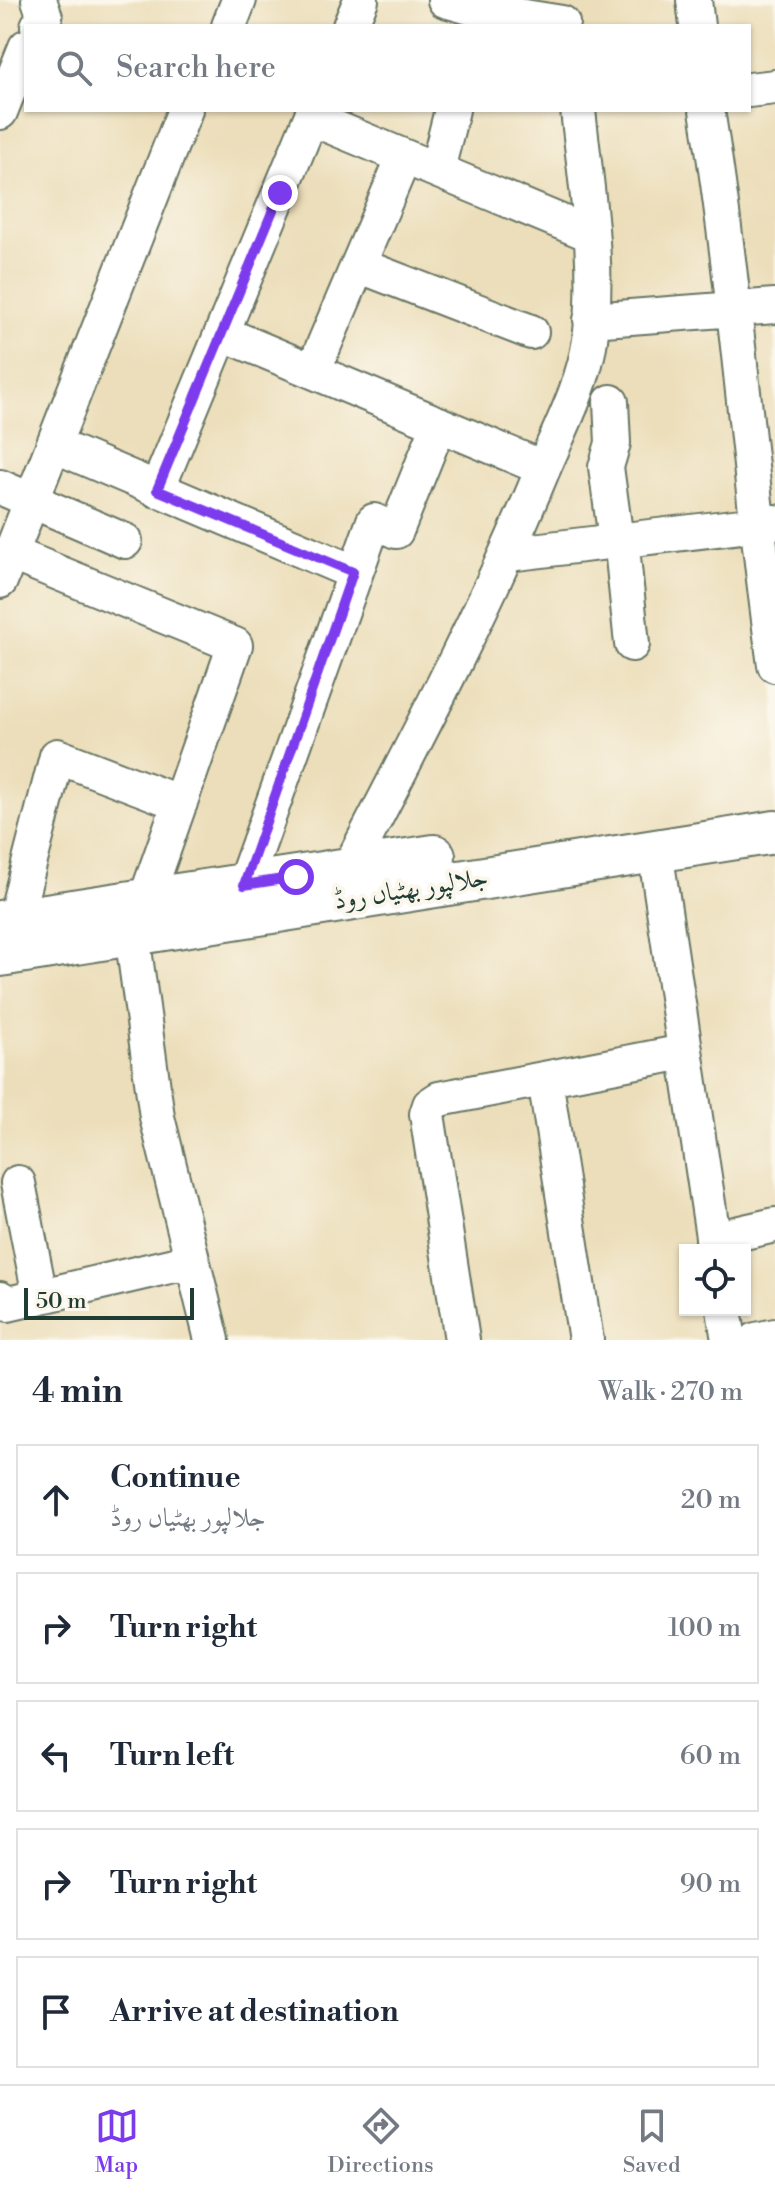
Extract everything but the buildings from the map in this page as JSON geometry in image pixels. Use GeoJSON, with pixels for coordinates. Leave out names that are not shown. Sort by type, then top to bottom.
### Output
{"type":"FeatureCollection","features":[{"type":"Feature","properties":{"kind":"main road","name":"جلالپور بھٹیاں روڈ"},"geometry":{"type":"LineString","coordinates":[[139,916],[244,885],[775,805]]}},
{"type":"Feature","properties":{"kind":"main road","name":"جلالپور بھٹیاں روڈ"},"geometry":{"type":"LineString","coordinates":[[5,932],[775,832]]}},
{"type":"Feature","properties":{"kind":"street"},"geometry":{"type":"LineString","coordinates":[[230,24],[239,0]]}},
{"type":"Feature","properties":{"kind":"street"},"geometry":{"type":"LineString","coordinates":[[351,24],[361,0]]}},
{"type":"Feature","properties":{"kind":"street"},"geometry":{"type":"LineString","coordinates":[[445,0],[480,10],[561,16]]}},
{"type":"Feature","properties":{"kind":"street"},"geometry":{"type":"LineString","coordinates":[[694,0],[697,24]]}},
{"type":"Feature","properties":{"kind":"street"},"geometry":{"type":"LineString","coordinates":[[4,91],[24,51]]}},
{"type":"Feature","properties":{"kind":"street"},"geometry":{"type":"LineString","coordinates":[[751,90],[775,87]]}},
{"type":"Feature","properties":{"kind":"street"},"geometry":{"type":"LineString","coordinates":[[184,112],[5,567],[235,645],[139,916],[157,1117],[212,1340]]}},
{"type":"Feature","properties":{"kind":"street"},"geometry":{"type":"LineString","coordinates":[[437,170],[452,112]]}},
{"type":"Feature","properties":{"kind":"street"},"geometry":{"type":"LineString","coordinates":[[349,869],[508,554],[574,394],[589,343],[591,320],[590,234],[578,112]]}},
{"type":"Feature","properties":{"kind":"street"},"geometry":{"type":"LineString","coordinates":[[707,112],[766,523],[775,665]]}},
{"type":"Feature","properties":{"kind":"street"},"geometry":{"type":"LineString","coordinates":[[157,490],[313,114],[404,157],[590,234]]}},
{"type":"Feature","properties":{"kind":"street"},"geometry":{"type":"LineString","coordinates":[[313,371],[404,157]]}},
{"type":"Feature","properties":{"kind":"street"},"geometry":{"type":"LineString","coordinates":[[358,265],[531,332]]}},
{"type":"Feature","properties":{"kind":"street"},"geometry":{"type":"LineString","coordinates":[[591,320],[775,306]]}},
{"type":"Feature","properties":{"kind":"street"},"geometry":{"type":"LineString","coordinates":[[222,333],[543,468]]}},
{"type":"Feature","properties":{"kind":"street"},"geometry":{"type":"LineString","coordinates":[[611,402],[613,443],[606,467],[632,644]]}},
{"type":"Feature","properties":{"kind":"street"},"geometry":{"type":"LineString","coordinates":[[244,885],[353,572],[374,521],[396,531],[439,424]]}},
{"type":"Feature","properties":{"kind":"street"},"geometry":{"type":"LineString","coordinates":[[54,445],[353,572]]}},
{"type":"Feature","properties":{"kind":"street"},"geometry":{"type":"LineString","coordinates":[[0,487],[125,541]]}},
{"type":"Feature","properties":{"kind":"street"},"geometry":{"type":"LineString","coordinates":[[508,554],[766,523]]}},
{"type":"Feature","properties":{"kind":"street"},"geometry":{"type":"LineString","coordinates":[[5,932],[57,756],[180,803]]}},
{"type":"Feature","properties":{"kind":"street"},"geometry":{"type":"LineString","coordinates":[[655,850],[714,1244],[775,1225]]}},
{"type":"Feature","properties":{"kind":"street"},"geometry":{"type":"LineString","coordinates":[[462,1340],[427,1114],[430,1105],[439,1099],[684,1052]]}},
{"type":"Feature","properties":{"kind":"street"},"geometry":{"type":"LineString","coordinates":[[545,1079],[586,1340]]}},
{"type":"Feature","properties":{"kind":"street"},"geometry":{"type":"LineString","coordinates":[[18,1183],[40,1296]]}},
{"type":"Feature","properties":{"kind":"street"},"geometry":{"type":"LineString","coordinates":[[0,1299],[8,1304],[191,1261]]}},
{"type":"Feature","properties":{"kind":"street"},"geometry":{"type":"LineString","coordinates":[[725,1316],[729,1340]]}},
{"type":"Feature","properties":{"kind":"street"},"geometry":{"type":"LineString","coordinates":[[756,1340],[775,1336]]}},
{"type":"Feature","properties":{"kind":"route"},"geometry":{"type":"LineString","coordinates":[[280,193],[157,490],[353,572],[244,885],[296,877]]}}]}
